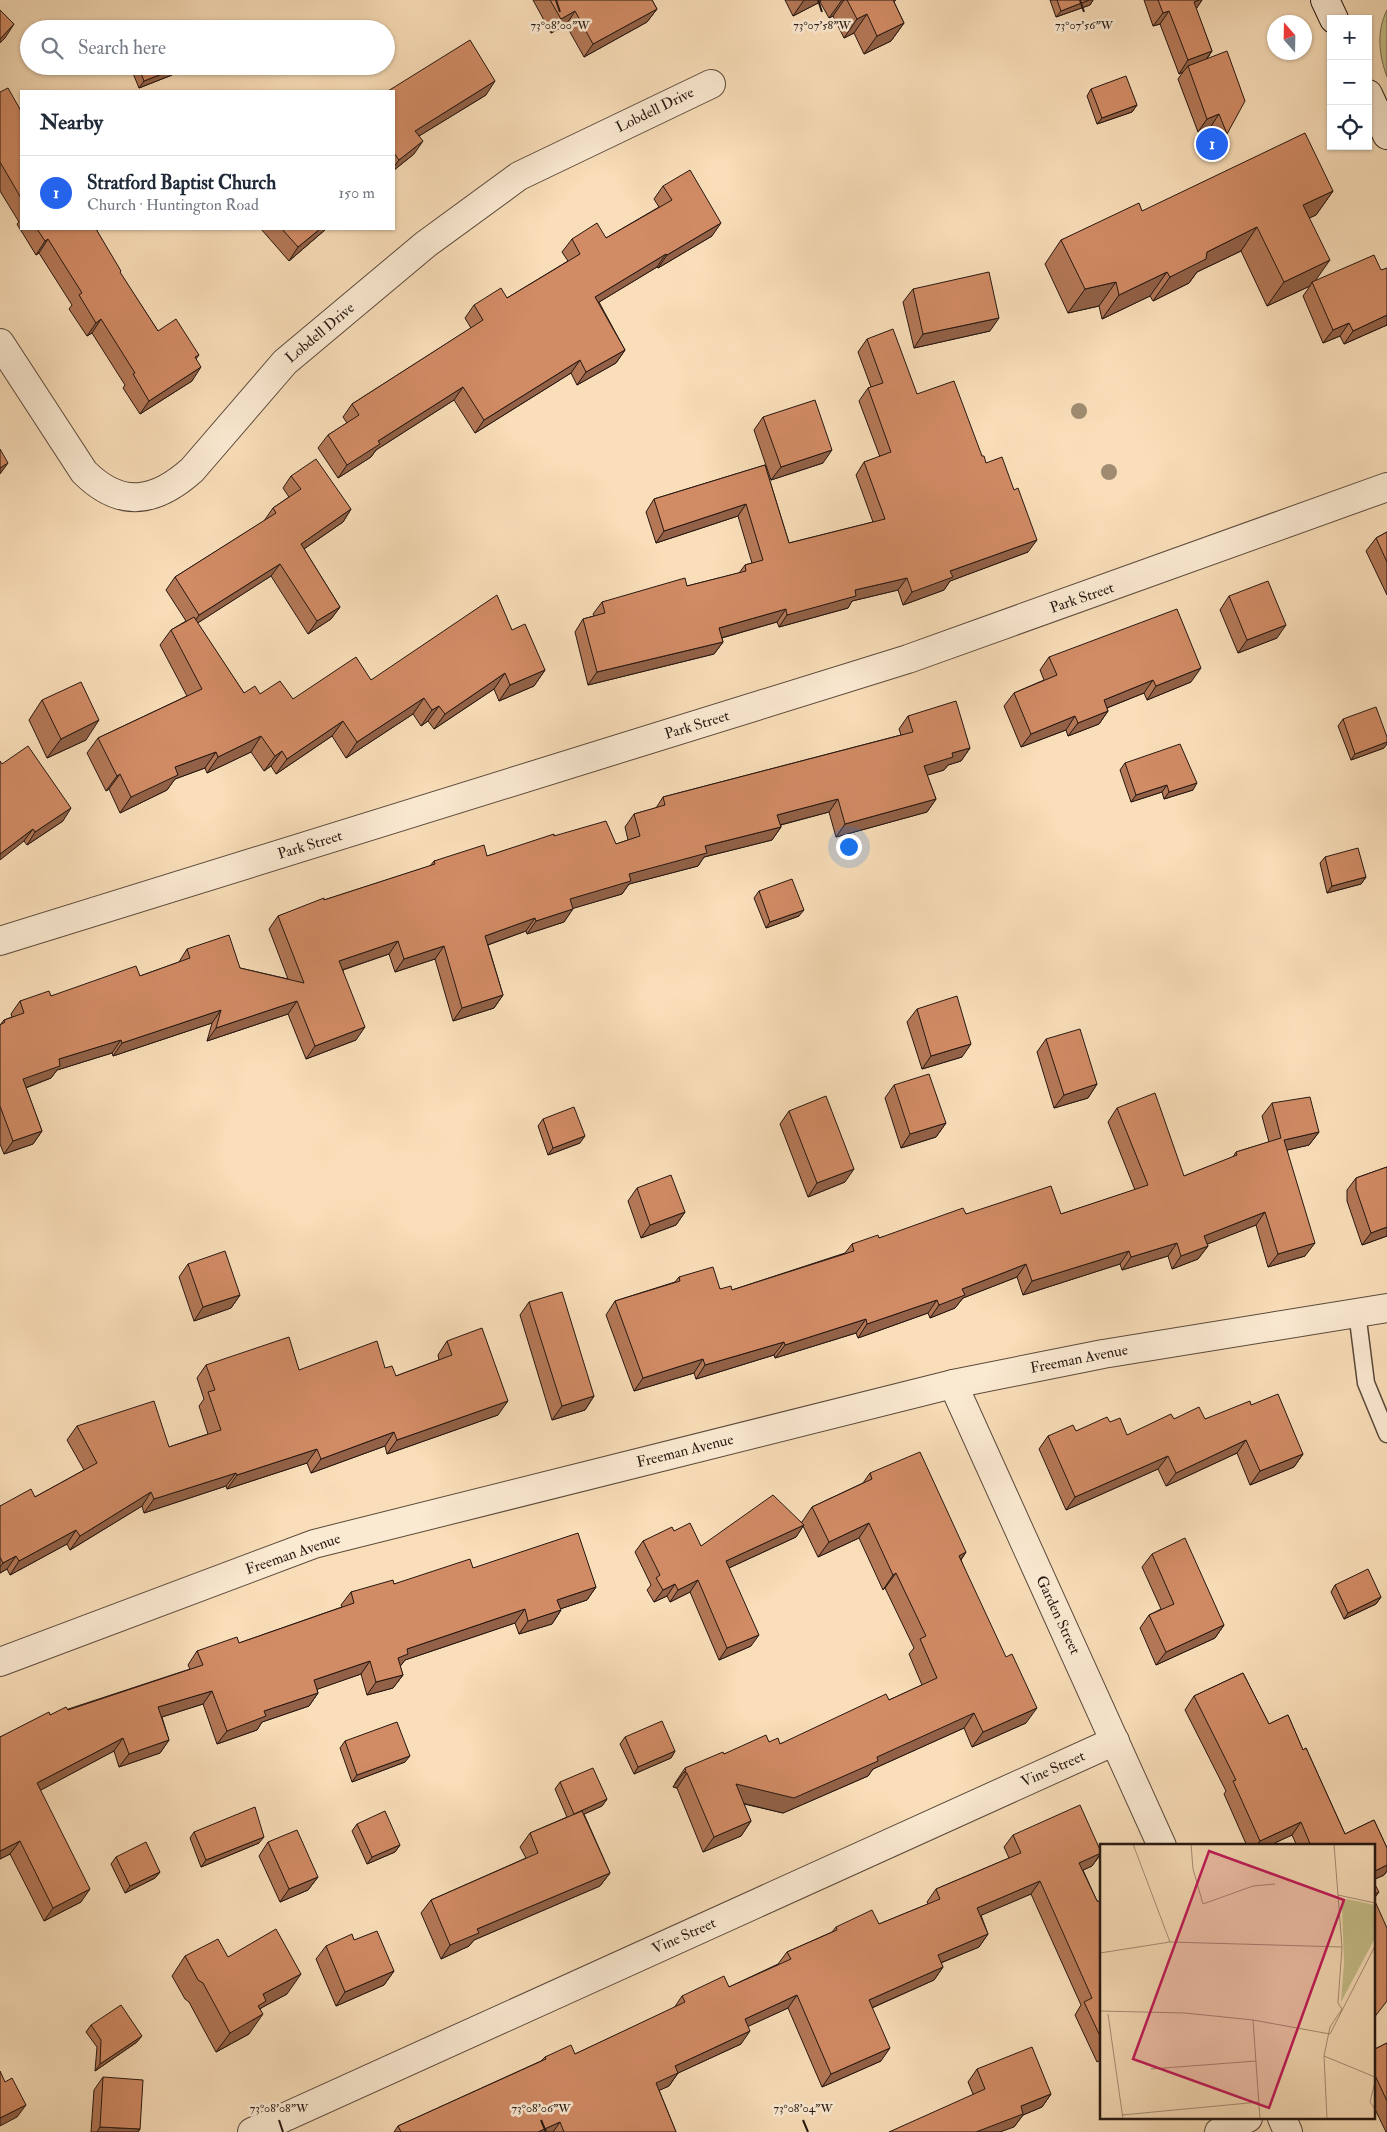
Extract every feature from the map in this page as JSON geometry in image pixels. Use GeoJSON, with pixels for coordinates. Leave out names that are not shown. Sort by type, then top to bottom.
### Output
{"type":"FeatureCollection","features":[{"type":"Feature","properties":{"kind":"street"},"geometry":{"type":"LineString","coordinates":[[1325,0],[1332,15]]}},
{"type":"Feature","properties":{"kind":"street","name":"Lobdell Drive"},"geometry":{"type":"LineString","coordinates":[[0,343],[84,472],[96,484],[108,492],[123,496],[140,498],[159,494],[176,485],[192,470],[286,362],[426,244],[519,176],[711,84]]}},
{"type":"Feature","properties":{"kind":"street"},"geometry":{"type":"LineString","coordinates":[[1372,103],[1387,135]]}},
{"type":"Feature","properties":{"kind":"street","name":"Park Street"},"geometry":{"type":"LineString","coordinates":[[0,941],[908,659],[1387,487]]}},
{"type":"Feature","properties":{"kind":"street","name":"Freeman Avenue"},"geometry":{"type":"LineString","coordinates":[[0,1662],[314,1544],[953,1384],[1103,1354],[1387,1308]]}},
{"type":"Feature","properties":{"kind":"street","name":"Garden Street"},"geometry":{"type":"LineString","coordinates":[[953,1384],[1161,1844]]}},
{"type":"Feature","properties":{"kind":"street","name":"Vine Street"},"geometry":{"type":"LineString","coordinates":[[252,2132],[1116,1741]]}},
{"type":"Feature","properties":{"kind":"street"},"geometry":{"type":"LineString","coordinates":[[1219,2132],[1244,2120]]}},
{"type":"Feature","properties":{"kind":"street"},"geometry":{"type":"LineString","coordinates":[[1283,2120],[1288,2132]]}},
{"type":"Feature","properties":{"kind":"lane"},"geometry":{"type":"LineString","coordinates":[[1357,1312],[1366,1383],[1387,1434]]}},
{"type":"Feature","properties":{"kind":"shaded area"},"geometry":{"type":"Polygon","coordinates":[[[1387,10],[1387,77],[1382,60],[1380,35],[1387,10]]]}},
{"type":"Feature","properties":{"kind":"building"},"geometry":{"type":"Polygon","coordinates":[[[550,0],[652,0],[657,9],[593,44],[575,11],[561,19],[550,0]]]}},
{"type":"Feature","properties":{"kind":"building"},"geometry":{"type":"Polygon","coordinates":[[[847,0],[893,0],[904,23],[877,36],[867,14],[857,19],[847,0]]]}},
{"type":"Feature","properties":{"kind":"building"},"geometry":{"type":"Polygon","coordinates":[[[1057,0],[1089,0],[1061,11],[1057,0]]]}},
{"type":"Feature","properties":{"kind":"building"},"geometry":{"type":"Polygon","coordinates":[[[1158,0],[1199,0],[1194,2],[1212,51],[1188,60],[1169,11],[1163,13],[1158,0]]]}},
{"type":"Feature","properties":{"kind":"building"},"geometry":{"type":"Polygon","coordinates":[[[0,10],[14,24],[0,39],[0,10]]]}},
{"type":"Feature","properties":{"kind":"building"},"geometry":{"type":"Polygon","coordinates":[[[470,40],[495,81],[415,131],[423,141],[399,160],[395,154],[395,90],[390,90],[470,40]]]}},
{"type":"Feature","properties":{"kind":"building"},"geometry":{"type":"Polygon","coordinates":[[[1227,51],[1245,101],[1227,134],[1219,114],[1207,119],[1188,66],[1227,51]]]}},
{"type":"Feature","properties":{"kind":"building"},"geometry":{"type":"Polygon","coordinates":[[[142,75],[159,75],[144,81],[142,75]]]}},
{"type":"Feature","properties":{"kind":"building"},"geometry":{"type":"Polygon","coordinates":[[[1126,76],[1137,105],[1102,118],[1091,89],[1126,76]]]}},
{"type":"Feature","properties":{"kind":"building"},"geometry":{"type":"Polygon","coordinates":[[[8,88],[20,109],[20,196],[0,162],[0,92],[8,88]]]}},
{"type":"Feature","properties":{"kind":"building"},"geometry":{"type":"Polygon","coordinates":[[[1305,133],[1333,191],[1303,205],[1330,260],[1284,282],[1257,227],[1207,252],[1206,259],[1170,277],[1167,272],[1119,295],[1116,282],[1085,289],[1061,240],[1139,203],[1142,211],[1305,133]]]}},
{"type":"Feature","properties":{"kind":"building"},"geometry":{"type":"Polygon","coordinates":[[[690,170],[721,223],[595,297],[625,350],[586,372],[580,360],[484,420],[463,387],[378,441],[380,444],[347,465],[328,435],[359,415],[352,404],[483,320],[474,305],[501,288],[507,298],[580,254],[572,239],[597,223],[606,238],[672,200],[663,186],[690,170]]]}},
{"type":"Feature","properties":{"kind":"building"},"geometry":{"type":"Polygon","coordinates":[[[38,230],[97,230],[120,272],[158,331],[176,319],[199,355],[195,357],[201,367],[149,401],[133,374],[135,373],[101,319],[96,323],[79,295],[82,293],[48,239],[45,241],[38,230]]]}},
{"type":"Feature","properties":{"kind":"building"},"geometry":{"type":"Polygon","coordinates":[[[283,230],[319,230],[298,247],[283,230]]]}},
{"type":"Feature","properties":{"kind":"building"},"geometry":{"type":"Polygon","coordinates":[[[1374,255],[1381,270],[1387,268],[1387,315],[1353,331],[1349,323],[1333,330],[1312,282],[1374,255]]]}},
{"type":"Feature","properties":{"kind":"building"},"geometry":{"type":"Polygon","coordinates":[[[989,272],[999,318],[923,334],[913,289],[989,272]]]}},
{"type":"Feature","properties":{"kind":"building"},"geometry":{"type":"Polygon","coordinates":[[[893,329],[917,394],[954,381],[982,456],[984,456],[986,463],[1002,457],[1014,490],[1018,488],[1037,540],[950,571],[953,577],[912,592],[907,578],[855,590],[856,596],[787,615],[786,609],[719,628],[723,642],[597,672],[583,619],[605,613],[602,602],[685,578],[687,586],[746,571],[745,565],[763,560],[746,504],[664,531],[654,499],[765,465],[789,543],[885,519],[864,462],[891,452],[868,388],[883,383],[867,339],[893,329]]]}},
{"type":"Feature","properties":{"kind":"building"},"geometry":{"type":"Polygon","coordinates":[[[815,400],[832,450],[781,467],[763,417],[815,400]]]}},
{"type":"Feature","properties":{"kind":"building"},"geometry":{"type":"Polygon","coordinates":[[[0,449],[8,463],[0,468],[0,449]]]}},
{"type":"Feature","properties":{"kind":"building"},"geometry":{"type":"Polygon","coordinates":[[[316,459],[351,509],[301,544],[340,607],[317,621],[280,564],[199,615],[175,577],[276,513],[273,508],[301,489],[291,476],[316,459]]]}},
{"type":"Feature","properties":{"kind":"building"},"geometry":{"type":"Polygon","coordinates":[[[1387,532],[1387,562],[1376,538],[1387,532]]]}},
{"type":"Feature","properties":{"kind":"building"},"geometry":{"type":"Polygon","coordinates":[[[1268,581],[1286,625],[1247,640],[1229,596],[1268,581]]]}},
{"type":"Feature","properties":{"kind":"building"},"geometry":{"type":"Polygon","coordinates":[[[497,595],[512,630],[525,624],[545,670],[510,685],[505,673],[445,714],[439,706],[432,710],[424,698],[357,742],[343,721],[287,759],[282,751],[275,756],[261,736],[218,757],[216,752],[175,767],[178,775],[131,797],[120,774],[117,776],[98,738],[202,689],[171,630],[194,617],[244,693],[255,686],[260,694],[280,681],[293,699],[356,657],[371,680],[497,595]]]}},
{"type":"Feature","properties":{"kind":"building"},"geometry":{"type":"Polygon","coordinates":[[[1177,609],[1201,668],[1156,686],[1153,680],[1104,700],[1108,711],[1078,723],[1075,716],[1031,734],[1014,693],[1057,675],[1049,657],[1177,609]]]}},
{"type":"Feature","properties":{"kind":"building"},"geometry":{"type":"Polygon","coordinates":[[[81,682],[99,720],[61,739],[42,700],[81,682]]]}},
{"type":"Feature","properties":{"kind":"building"},"geometry":{"type":"Polygon","coordinates":[[[956,701],[970,748],[952,753],[953,757],[924,766],[936,799],[845,824],[838,799],[777,815],[781,827],[705,846],[707,853],[629,874],[631,881],[570,899],[573,909],[536,921],[535,918],[485,936],[503,995],[462,1008],[444,946],[404,959],[398,941],[339,961],[365,1027],[315,1046],[297,1001],[216,1028],[221,1010],[122,1043],[121,1040],[59,1059],[60,1066],[23,1079],[42,1131],[13,1141],[0,1106],[0,1025],[5,1022],[4,1020],[24,1013],[20,1001],[49,991],[51,996],[136,966],[140,976],[190,958],[187,949],[229,935],[240,968],[304,983],[278,916],[324,898],[324,900],[435,864],[434,861],[484,845],[487,856],[554,834],[554,836],[606,821],[616,844],[640,836],[634,814],[665,805],[663,797],[913,732],[908,716],[956,701]]]}},
{"type":"Feature","properties":{"kind":"building"},"geometry":{"type":"Polygon","coordinates":[[[1376,707],[1387,742],[1355,754],[1343,719],[1376,707]]]}},
{"type":"Feature","properties":{"kind":"building"},"geometry":{"type":"Polygon","coordinates":[[[1180,744],[1197,783],[1169,792],[1167,785],[1136,795],[1125,763],[1180,744]]]}},
{"type":"Feature","properties":{"kind":"building"},"geometry":{"type":"Polygon","coordinates":[[[28,746],[71,808],[35,832],[33,829],[0,854],[0,761],[2,764],[28,746]]]}},
{"type":"Feature","properties":{"kind":"building"},"geometry":{"type":"Polygon","coordinates":[[[1358,848],[1366,877],[1332,886],[1325,857],[1358,848]]]}},
{"type":"Feature","properties":{"kind":"building"},"geometry":{"type":"Polygon","coordinates":[[[792,879],[804,910],[770,922],[759,891],[792,879]]]}},
{"type":"Feature","properties":{"kind":"building"},"geometry":{"type":"Polygon","coordinates":[[[957,996],[971,1044],[931,1056],[917,1009],[957,996]]]}},
{"type":"Feature","properties":{"kind":"building"},"geometry":{"type":"Polygon","coordinates":[[[1080,1029],[1097,1084],[1064,1095],[1046,1039],[1080,1029]]]}},
{"type":"Feature","properties":{"kind":"building"},"geometry":{"type":"Polygon","coordinates":[[[929,1074],[946,1123],[910,1134],[894,1085],[929,1074]]]}},
{"type":"Feature","properties":{"kind":"building"},"geometry":{"type":"Polygon","coordinates":[[[1155,1093],[1184,1176],[1237,1155],[1236,1152],[1281,1138],[1272,1103],[1310,1097],[1319,1132],[1284,1140],[1315,1243],[1278,1254],[1265,1212],[1204,1236],[1208,1246],[1181,1256],[1177,1243],[1131,1257],[1129,1251],[1032,1281],[1026,1264],[962,1289],[965,1295],[939,1305],[937,1300],[867,1324],[866,1319],[785,1345],[784,1342],[705,1365],[703,1359],[643,1378],[615,1301],[680,1281],[679,1277],[713,1267],[720,1289],[731,1286],[732,1290],[854,1251],[852,1244],[878,1235],[879,1238],[963,1208],[966,1214],[1051,1186],[1061,1214],[1148,1185],[1117,1108],[1155,1093]]]}},
{"type":"Feature","properties":{"kind":"building"},"geometry":{"type":"Polygon","coordinates":[[[826,1096],[854,1169],[817,1183],[789,1111],[826,1096]]]}},
{"type":"Feature","properties":{"kind":"building"},"geometry":{"type":"Polygon","coordinates":[[[574,1107],[585,1136],[553,1148],[543,1119],[574,1107]]]}},
{"type":"Feature","properties":{"kind":"building"},"geometry":{"type":"Polygon","coordinates":[[[1387,1167],[1387,1227],[1371,1233],[1356,1189],[1356,1178],[1387,1167]]]}},
{"type":"Feature","properties":{"kind":"building"},"geometry":{"type":"Polygon","coordinates":[[[671,1175],[685,1212],[650,1225],[637,1188],[671,1175]]]}},
{"type":"Feature","properties":{"kind":"building"},"geometry":{"type":"Polygon","coordinates":[[[225,1251],[240,1295],[203,1307],[188,1264],[225,1251]]]}},
{"type":"Feature","properties":{"kind":"building"},"geometry":{"type":"Polygon","coordinates":[[[562,1292],[594,1396],[562,1406],[529,1302],[562,1292]]]}},
{"type":"Feature","properties":{"kind":"building"},"geometry":{"type":"Polygon","coordinates":[[[482,1328],[508,1401],[397,1440],[394,1432],[321,1459],[317,1449],[154,1499],[151,1492],[80,1536],[76,1530],[19,1561],[16,1556],[3,1563],[0,1557],[0,1506],[31,1489],[35,1497],[97,1463],[77,1426],[154,1401],[169,1447],[221,1430],[208,1392],[215,1390],[206,1365],[289,1337],[299,1370],[377,1341],[385,1368],[392,1366],[396,1376],[452,1355],[447,1341],[482,1328]]]}},
{"type":"Feature","properties":{"kind":"building"},"geometry":{"type":"Polygon","coordinates":[[[1278,1394],[1303,1454],[1260,1471],[1246,1440],[1176,1473],[1168,1456],[1075,1497],[1048,1436],[1073,1425],[1076,1431],[1107,1417],[1110,1422],[1120,1418],[1127,1435],[1171,1414],[1174,1419],[1199,1407],[1205,1419],[1250,1401],[1251,1405],[1278,1394]]]}},
{"type":"Feature","properties":{"kind":"building"},"geometry":{"type":"Polygon","coordinates":[[[920,1452],[966,1552],[959,1556],[1006,1657],[1012,1654],[1037,1708],[983,1732],[974,1713],[877,1757],[878,1761],[794,1798],[736,1784],[751,1821],[714,1837],[687,1773],[684,1772],[686,1771],[685,1768],[723,1752],[724,1754],[766,1735],[769,1742],[778,1738],[780,1744],[886,1694],[889,1700],[937,1678],[920,1639],[926,1636],[896,1573],[893,1575],[869,1523],[829,1542],[812,1507],[872,1479],[870,1473],[920,1452]]]}},
{"type":"Feature","properties":{"kind":"building"},"geometry":{"type":"Polygon","coordinates":[[[773,1495],[804,1525],[726,1561],[759,1635],[727,1648],[698,1580],[678,1590],[675,1584],[663,1590],[656,1578],[660,1575],[643,1541],[672,1527],[674,1531],[690,1523],[701,1546],[773,1495]]]}},
{"type":"Feature","properties":{"kind":"building"},"geometry":{"type":"Polygon","coordinates":[[[578,1533],[596,1587],[557,1600],[561,1610],[528,1621],[525,1609],[407,1649],[408,1654],[398,1658],[403,1675],[376,1682],[370,1661],[314,1680],[318,1693],[264,1711],[266,1716],[227,1731],[212,1691],[158,1707],[169,1740],[129,1754],[123,1738],[37,1783],[90,1889],[53,1908],[20,1841],[0,1851],[0,1737],[49,1712],[50,1715],[66,1707],[68,1710],[203,1665],[197,1651],[237,1637],[239,1643],[354,1603],[351,1592],[393,1580],[394,1584],[470,1559],[473,1568],[578,1533]]]}},
{"type":"Feature","properties":{"kind":"building"},"geometry":{"type":"Polygon","coordinates":[[[1185,1538],[1224,1625],[1166,1652],[1149,1615],[1174,1604],[1152,1554],[1185,1538]]]}},
{"type":"Feature","properties":{"kind":"building"},"geometry":{"type":"Polygon","coordinates":[[[1368,1569],[1381,1597],[1348,1613],[1335,1585],[1368,1569]]]}},
{"type":"Feature","properties":{"kind":"building"},"geometry":{"type":"Polygon","coordinates":[[[1243,1673],[1269,1724],[1288,1715],[1303,1750],[1306,1748],[1345,1834],[1374,1820],[1387,1848],[1387,1865],[1374,1872],[1374,1844],[1310,1844],[1301,1822],[1260,1841],[1233,1781],[1236,1780],[1194,1696],[1243,1673]]]}},
{"type":"Feature","properties":{"kind":"building"},"geometry":{"type":"Polygon","coordinates":[[[662,1721],[675,1751],[638,1767],[625,1737],[662,1721]]]}},
{"type":"Feature","properties":{"kind":"building"},"geometry":{"type":"Polygon","coordinates":[[[397,1722],[410,1756],[357,1775],[345,1741],[397,1722]]]}},
{"type":"Feature","properties":{"kind":"building"},"geometry":{"type":"Polygon","coordinates":[[[593,1768],[607,1799],[574,1814],[560,1782],[593,1768]]]}},
{"type":"Feature","properties":{"kind":"building"},"geometry":{"type":"Polygon","coordinates":[[[1080,1805],[1100,1850],[1100,1853],[1079,1863],[1097,1901],[1100,1902],[1100,2036],[1084,2002],[1092,1998],[1040,1881],[977,1908],[988,1934],[938,1955],[943,1967],[869,2000],[890,2048],[831,2074],[797,1995],[745,2019],[750,2031],[675,2066],[678,2073],[656,2083],[676,2132],[564,2132],[560,2122],[538,2132],[401,2132],[398,2126],[546,2059],[545,2057],[571,2045],[575,2054],[685,2002],[682,1996],[724,1976],[729,1987],[791,1959],[787,1952],[837,1930],[836,1927],[872,1910],[879,1924],[940,1899],[936,1889],[1021,1853],[1013,1835],[1080,1805]]]}},
{"type":"Feature","properties":{"kind":"building"},"geometry":{"type":"Polygon","coordinates":[[[255,1807],[264,1837],[206,1860],[194,1832],[255,1807]]]}},
{"type":"Feature","properties":{"kind":"building"},"geometry":{"type":"Polygon","coordinates":[[[385,1811],[400,1845],[372,1857],[357,1824],[385,1811]]]}},
{"type":"Feature","properties":{"kind":"building"},"geometry":{"type":"Polygon","coordinates":[[[582,1811],[610,1873],[477,1929],[479,1933],[450,1945],[431,1900],[538,1853],[530,1833],[582,1811]]]}},
{"type":"Feature","properties":{"kind":"building"},"geometry":{"type":"Polygon","coordinates":[[[297,1830],[318,1877],[289,1889],[268,1842],[297,1830]]]}},
{"type":"Feature","properties":{"kind":"building"},"geometry":{"type":"Polygon","coordinates":[[[146,1842],[160,1872],[130,1886],[116,1857],[146,1842]]]}},
{"type":"Feature","properties":{"kind":"building"},"geometry":{"type":"Polygon","coordinates":[[[1374,1883],[1379,1892],[1374,1894],[1374,1883]]]}},
{"type":"Feature","properties":{"kind":"building"},"geometry":{"type":"Polygon","coordinates":[[[1374,1899],[1387,1928],[1387,2001],[1374,2018],[1374,1899]]]}},
{"type":"Feature","properties":{"kind":"building"},"geometry":{"type":"Polygon","coordinates":[[[276,1929],[301,1974],[263,1994],[266,2001],[258,2006],[263,2014],[230,2033],[203,1983],[198,1980],[185,1956],[218,1939],[228,1957],[276,1929]]]}},
{"type":"Feature","properties":{"kind":"building"},"geometry":{"type":"Polygon","coordinates":[[[377,1931],[394,1971],[345,1992],[326,1946],[352,1934],[354,1940],[377,1931]]]}},
{"type":"Feature","properties":{"kind":"building"},"geometry":{"type":"Polygon","coordinates":[[[121,2005],[142,2036],[100,2064],[101,2040],[91,2025],[121,2005]]]}},
{"type":"Feature","properties":{"kind":"building"},"geometry":{"type":"Polygon","coordinates":[[[1387,2043],[1387,2101],[1374,2073],[1374,2050],[1387,2043]]]}},
{"type":"Feature","properties":{"kind":"building"},"geometry":{"type":"Polygon","coordinates":[[[1032,2047],[1051,2094],[1021,2106],[1023,2114],[976,2132],[889,2132],[985,2089],[977,2069],[1032,2047]]]}},
{"type":"Feature","properties":{"kind":"building"},"geometry":{"type":"Polygon","coordinates":[[[0,2071],[5,2082],[12,2078],[26,2105],[0,2118],[0,2071]]]}},
{"type":"Feature","properties":{"kind":"building"},"geometry":{"type":"Polygon","coordinates":[[[103,2077],[143,2080],[140,2129],[100,2127],[103,2077]]]}},
{"type":"Feature","properties":{"kind":"place","name":"Stratford Baptist Church"},"geometry":{"type":"Point","coordinates":[1212,144]}}]}
